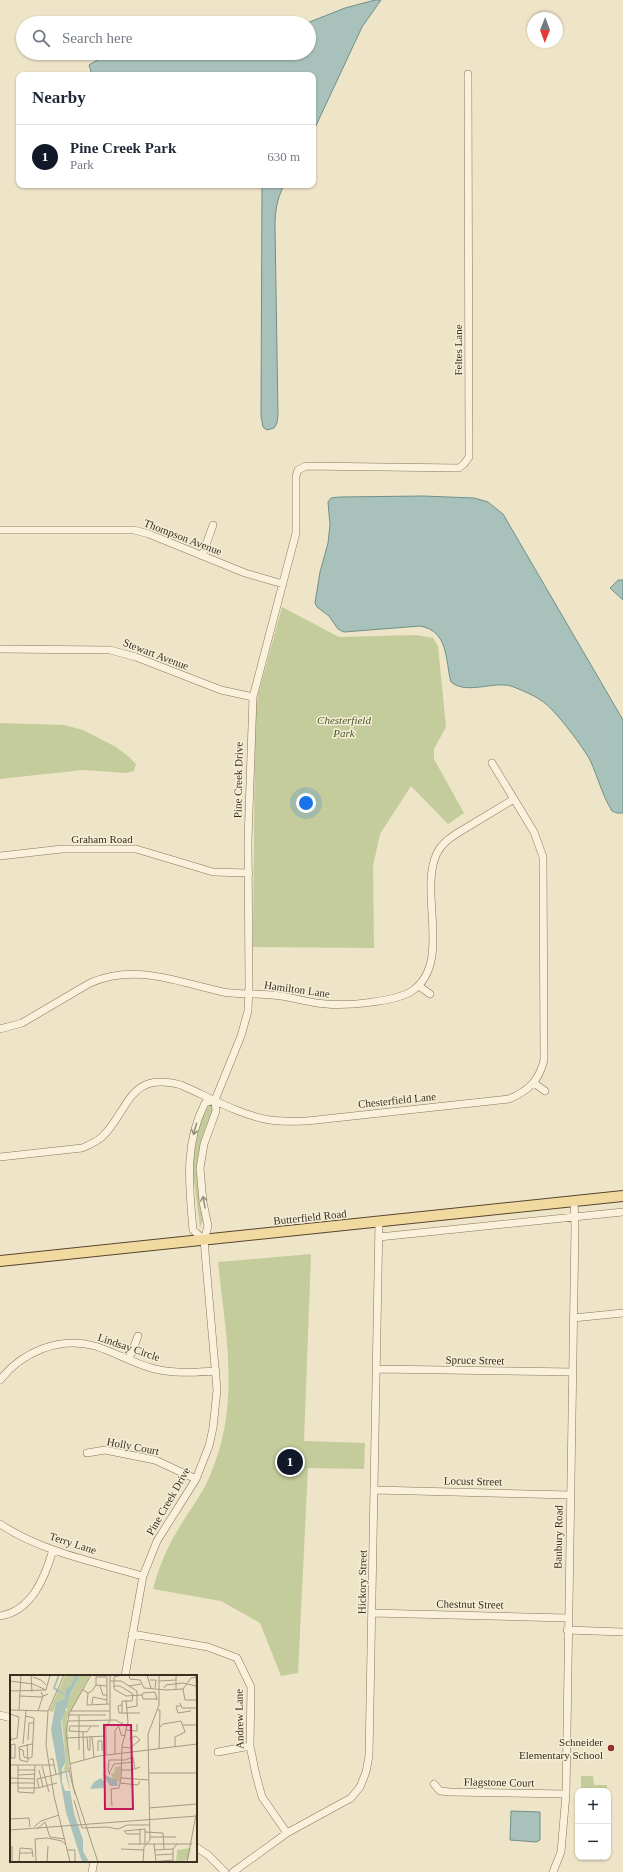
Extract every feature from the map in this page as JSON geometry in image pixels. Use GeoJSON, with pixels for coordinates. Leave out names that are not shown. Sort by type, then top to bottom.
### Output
{"type":"FeatureCollection","features":[{"type":"Feature","properties":{"kind":"main road","name":"Butterfield Road"},"geometry":{"type":"LineString","coordinates":[[0,1261],[623,1196]]}},
{"type":"Feature","properties":{"kind":"street","name":"Feltes Lane"},"geometry":{"type":"LineString","coordinates":[[306,466],[459,468],[469,457],[468,74]]}},
{"type":"Feature","properties":{"kind":"street","name":"Pine Creek Drive"},"geometry":{"type":"LineString","coordinates":[[125,1675],[143,1576],[157,1541],[196,1478],[209,1446],[213,1428],[217,1390],[204,1240],[208,1226],[203,1202],[200,1168],[204,1144],[216,1111],[215,1100],[241,1036],[248,1010],[248,841],[253,698],[296,533],[296,476],[298,470],[306,466]]}},
{"type":"Feature","properties":{"kind":"street"},"geometry":{"type":"LineString","coordinates":[[202,556],[213,525]]}},
{"type":"Feature","properties":{"kind":"street","name":"Thompson Avenue"},"geometry":{"type":"LineString","coordinates":[[0,530],[134,530],[149,534],[245,573],[283,584]]}},
{"type":"Feature","properties":{"kind":"street","name":"Stewart Avenue"},"geometry":{"type":"LineString","coordinates":[[0,648],[110,650],[136,657],[221,690],[253,698]]}},
{"type":"Feature","properties":{"kind":"street","name":"Chesterfield Lane"},"geometry":{"type":"LineString","coordinates":[[0,1157],[82,1148],[92,1144],[108,1130],[132,1094],[154,1083],[171,1083],[181,1085],[243,1112],[270,1120],[307,1121],[509,1099],[520,1094],[534,1083],[542,1068],[544,1054],[544,865],[540,845],[534,832],[492,763]]}},
{"type":"Feature","properties":{"kind":"street"},"geometry":{"type":"LineString","coordinates":[[430,994],[419,986],[425,978],[431,961],[432,880],[433,866],[438,852],[447,840],[514,799]]}},
{"type":"Feature","properties":{"kind":"street","name":"Graham Road"},"geometry":{"type":"LineString","coordinates":[[0,856],[62,849],[136,849],[213,872],[249,873]]}},
{"type":"Feature","properties":{"kind":"street","name":"Hamilton Lane"},"geometry":{"type":"LineString","coordinates":[[0,1029],[22,1024],[90,983],[113,975],[133,973],[148,975],[224,992],[273,995],[336,1005],[391,999],[402,996],[419,986]]}},
{"type":"Feature","properties":{"kind":"street"},"geometry":{"type":"LineString","coordinates":[[534,1083],[545,1092]]}},
{"type":"Feature","properties":{"kind":"street","name":"Pine Creek Drive"},"geometry":{"type":"LineString","coordinates":[[204,1240],[193,1230],[189,1166],[190,1148],[198,1117],[205,1103],[215,1100]]}},
{"type":"Feature","properties":{"kind":"street","name":"Banbury Road"},"geometry":{"type":"LineString","coordinates":[[553,1872],[561,1852],[566,1794],[567,1630],[573,1372],[574,1201]]}},
{"type":"Feature","properties":{"kind":"street"},"geometry":{"type":"LineString","coordinates":[[379,1237],[623,1212]]}},
{"type":"Feature","properties":{"kind":"street","name":"Hickory Street"},"geometry":{"type":"LineString","coordinates":[[233,1872],[287,1833],[351,1798],[360,1787],[366,1772],[369,1756],[379,1221]]}},
{"type":"Feature","properties":{"kind":"street"},"geometry":{"type":"LineString","coordinates":[[573,1318],[623,1313]]}},
{"type":"Feature","properties":{"kind":"street"},"geometry":{"type":"LineString","coordinates":[[129,1359],[138,1336]]}},
{"type":"Feature","properties":{"kind":"street","name":"Lindsay Circle"},"geometry":{"type":"LineString","coordinates":[[0,1380],[9,1369],[24,1357],[37,1350],[68,1342],[94,1346],[155,1369],[182,1372],[216,1371]]}},
{"type":"Feature","properties":{"kind":"street","name":"Spruce Street"},"geometry":{"type":"LineString","coordinates":[[377,1369],[573,1372]]}},
{"type":"Feature","properties":{"kind":"street","name":"Holly Court"},"geometry":{"type":"LineString","coordinates":[[87,1453],[105,1450],[156,1460],[196,1478]]}},
{"type":"Feature","properties":{"kind":"street","name":"Locust Street"},"geometry":{"type":"LineString","coordinates":[[375,1490],[570,1495]]}},
{"type":"Feature","properties":{"kind":"street","name":"Terry Lane"},"geometry":{"type":"LineString","coordinates":[[0,1524],[12,1532],[53,1550],[143,1576]]}},
{"type":"Feature","properties":{"kind":"street"},"geometry":{"type":"LineString","coordinates":[[0,1616],[12,1613],[22,1606],[34,1594],[45,1574],[53,1550]]}},
{"type":"Feature","properties":{"kind":"street","name":"Chestnut Street"},"geometry":{"type":"LineString","coordinates":[[372,1613],[568,1618]]}},
{"type":"Feature","properties":{"kind":"street"},"geometry":{"type":"LineString","coordinates":[[567,1630],[623,1632]]}},
{"type":"Feature","properties":{"kind":"street","name":"Andrew Lane"},"geometry":{"type":"LineString","coordinates":[[132,1634],[208,1647],[237,1658],[251,1686],[250,1746],[252,1761],[262,1796],[287,1833]]}},
{"type":"Feature","properties":{"kind":"street"},"geometry":{"type":"LineString","coordinates":[[0,1715],[10,1718]]}},
{"type":"Feature","properties":{"kind":"street"},"geometry":{"type":"LineString","coordinates":[[218,1752],[250,1746]]}},
{"type":"Feature","properties":{"kind":"street","name":"Flagstone Court"},"geometry":{"type":"LineString","coordinates":[[434,1784],[440,1791],[450,1792],[566,1794]]}},
{"type":"Feature","properties":{"kind":"street"},"geometry":{"type":"LineString","coordinates":[[197,1848],[208,1854],[225,1872]]}},
{"type":"Feature","properties":{"kind":"street"},"geometry":{"type":"LineString","coordinates":[[92,1872],[94,1862]]}},
{"type":"Feature","properties":{"kind":"green space","name":"Chesterfield Park"},"geometry":{"type":"Polygon","coordinates":[[[282,607],[339,637],[416,635],[433,638],[438,646],[446,727],[434,749],[434,759],[464,813],[448,824],[411,786],[380,834],[373,866],[374,948],[253,947],[255,718],[258,695],[282,607]]]}},
{"type":"Feature","properties":{"kind":"green space"},"geometry":{"type":"Polygon","coordinates":[[[0,723],[64,725],[83,730],[116,747],[128,756],[136,764],[134,771],[127,773],[83,770],[0,779],[0,723]]]}},
{"type":"Feature","properties":{"kind":"green space"},"geometry":{"type":"Polygon","coordinates":[[[212,1104],[214,1109],[199,1149],[197,1166],[203,1221],[200,1227],[192,1166],[197,1130],[207,1105],[212,1104]]]}},
{"type":"Feature","properties":{"kind":"green space"},"geometry":{"type":"Polygon","coordinates":[[[311,1254],[304,1441],[365,1443],[364,1469],[308,1468],[298,1673],[281,1676],[260,1623],[221,1601],[153,1589],[171,1542],[209,1478],[219,1451],[225,1424],[228,1398],[227,1345],[218,1262],[311,1254]]]}},
{"type":"Feature","properties":{"kind":"green space"},"geometry":{"type":"Polygon","coordinates":[[[581,1776],[593,1776],[594,1785],[607,1785],[607,1788],[581,1788],[581,1776]]]}},
{"type":"Feature","properties":{"kind":"water"},"geometry":{"type":"Polygon","coordinates":[[[375,0],[381,0],[362,27],[316,126],[316,72],[91,72],[89,65],[98,60],[316,60],[316,19],[345,8],[375,0]]]}},
{"type":"Feature","properties":{"kind":"water"},"geometry":{"type":"Polygon","coordinates":[[[262,188],[283,188],[278,200],[275,221],[278,415],[277,423],[274,428],[267,430],[263,427],[261,416],[262,188]]]}},
{"type":"Feature","properties":{"kind":"water"},"geometry":{"type":"Polygon","coordinates":[[[423,496],[474,498],[488,502],[503,514],[623,720],[623,813],[612,811],[605,799],[587,754],[563,723],[543,701],[511,686],[496,685],[472,688],[457,686],[451,682],[441,640],[429,629],[420,626],[344,632],[338,629],[329,616],[317,607],[315,603],[320,572],[328,543],[330,525],[328,502],[331,498],[423,496]]]}},
{"type":"Feature","properties":{"kind":"water"},"geometry":{"type":"Polygon","coordinates":[[[618,580],[623,580],[623,600],[610,588],[618,580]]]}},
{"type":"Feature","properties":{"kind":"water"},"geometry":{"type":"Polygon","coordinates":[[[511,1811],[540,1812],[540,1840],[536,1842],[510,1840],[511,1811]]]}},
{"type":"Feature","properties":{"kind":"place","name":"Pine Creek Park"},"geometry":{"type":"Point","coordinates":[290,1462]}},
{"type":"Feature","properties":{"kind":"place","name":"Schneider Elementary School"},"geometry":{"type":"Point","coordinates":[611,1748]}}]}
